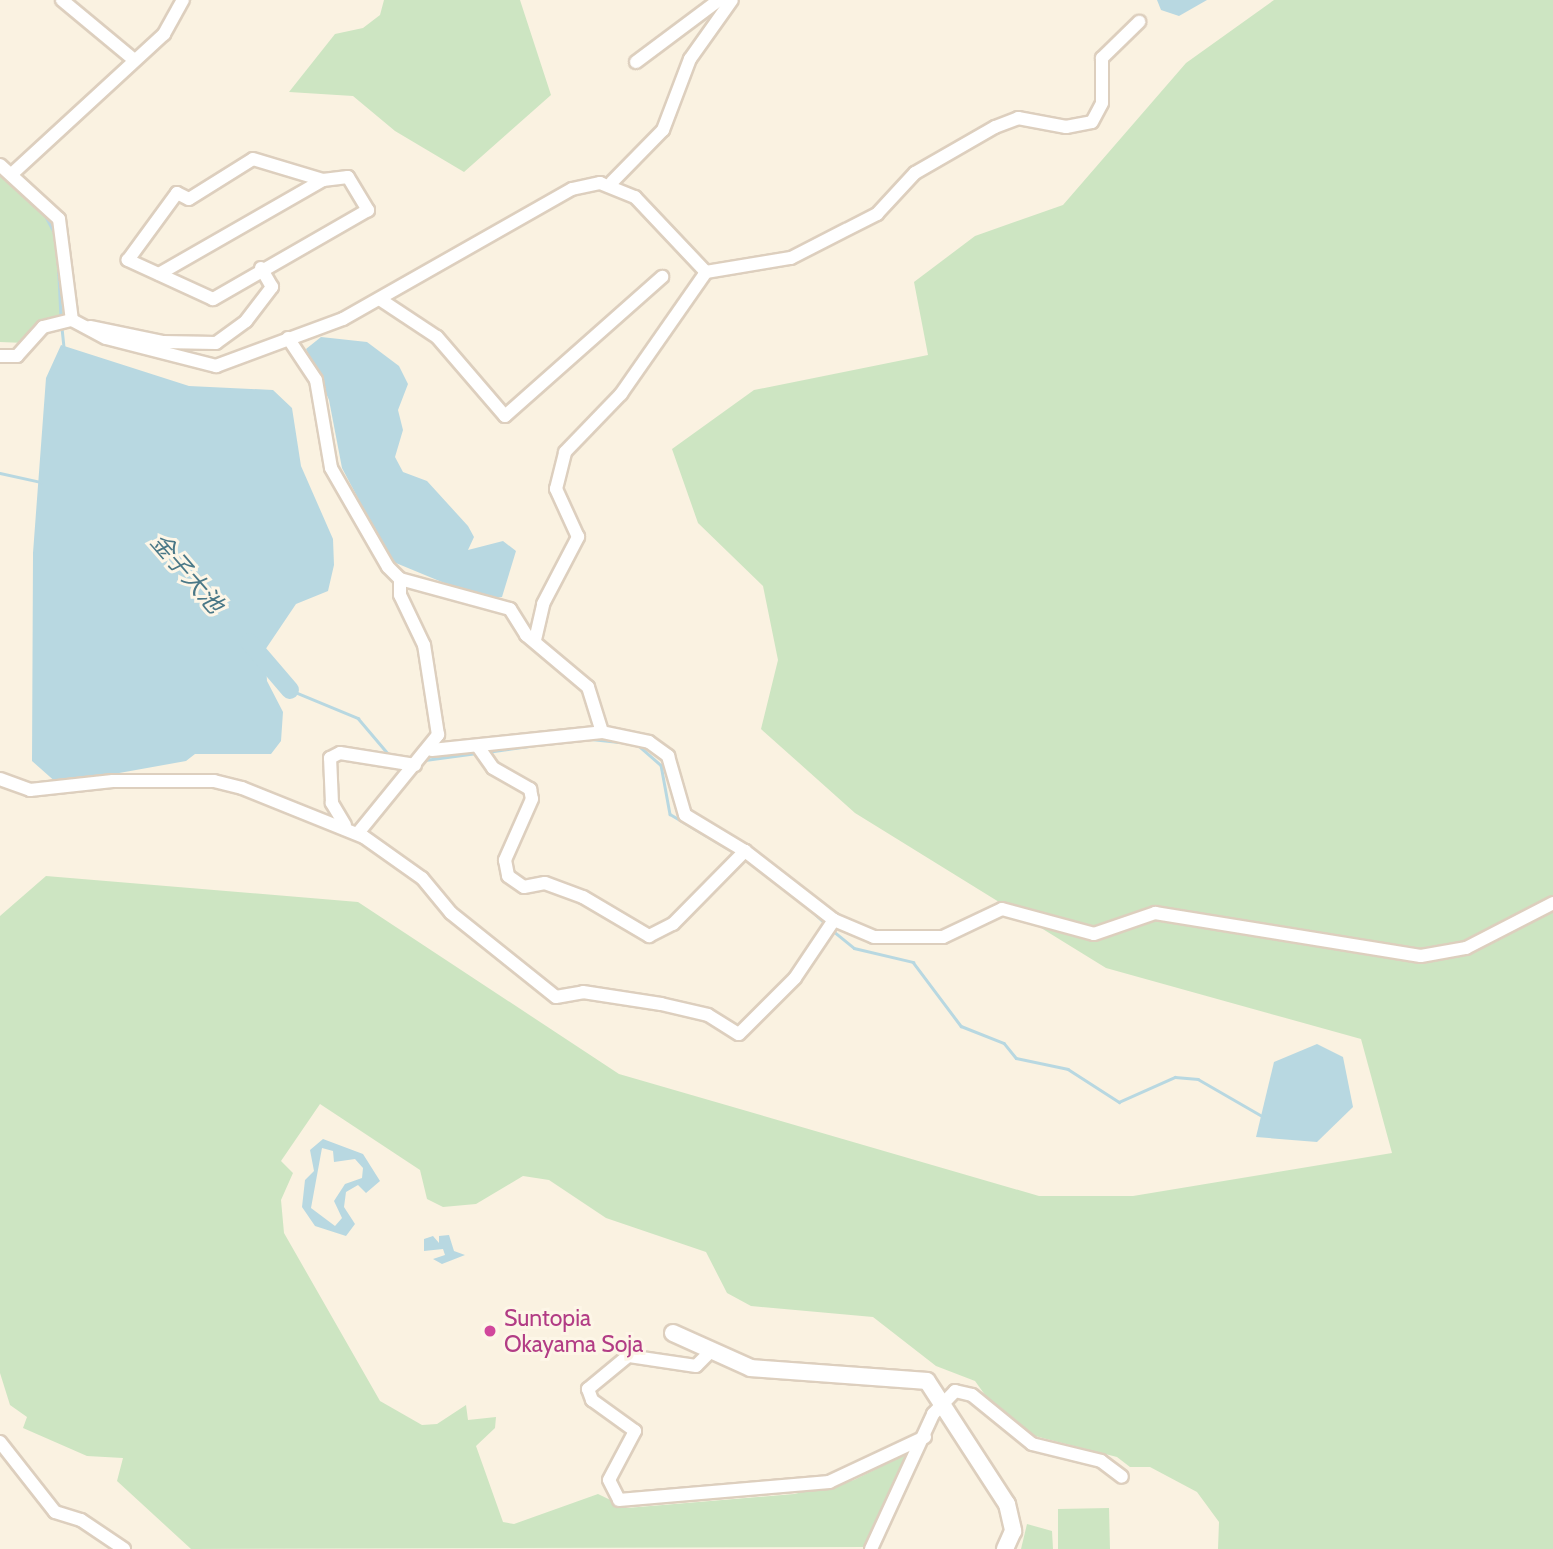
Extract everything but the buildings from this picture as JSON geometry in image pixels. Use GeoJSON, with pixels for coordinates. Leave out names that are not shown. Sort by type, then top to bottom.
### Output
{"type":"FeatureCollection","features":[{"type":"Feature","properties":{"kind":"street"},"geometry":{"type":"LineString","coordinates":[[62,0],[133,59]]}},
{"type":"Feature","properties":{"kind":"street"},"geometry":{"type":"LineString","coordinates":[[14,172],[133,59],[164,34],[183,0]]}},
{"type":"Feature","properties":{"kind":"street"},"geometry":{"type":"LineString","coordinates":[[636,62],[719,0]]}},
{"type":"Feature","properties":{"kind":"street"},"geometry":{"type":"LineString","coordinates":[[0,356],[16,356],[43,327],[72,320],[158,355],[216,366],[381,300],[572,189],[612,182],[663,130],[690,59],[732,0]]}},
{"type":"Feature","properties":{"kind":"street"},"geometry":{"type":"LineString","coordinates":[[535,640],[543,604],[578,537],[556,489],[565,452],[621,394],[706,272],[791,258],[853,229],[877,214],[915,173],[1009,121],[1031,118],[1079,128],[1092,122],[1102,103],[1102,58],[1139,22]]}},
{"type":"Feature","properties":{"kind":"street"},"geometry":{"type":"LineString","coordinates":[[159,274],[323,180],[348,177],[369,210],[261,268],[214,299],[128,260],[177,193],[189,200],[253,159],[323,180]]}},
{"type":"Feature","properties":{"kind":"street"},"geometry":{"type":"LineString","coordinates":[[0,165],[14,172],[60,219],[72,320]]}},
{"type":"Feature","properties":{"kind":"street"},"geometry":{"type":"LineString","coordinates":[[612,182],[635,197],[706,272]]}},
{"type":"Feature","properties":{"kind":"street"},"geometry":{"type":"LineString","coordinates":[[89,327],[163,342],[216,343],[246,321],[272,287],[261,268]]}},
{"type":"Feature","properties":{"kind":"street"},"geometry":{"type":"LineString","coordinates":[[381,300],[437,337],[505,416],[662,277]]}},
{"type":"Feature","properties":{"kind":"street"},"geometry":{"type":"LineString","coordinates":[[288,338],[316,380],[331,468],[374,549],[400,579],[429,670],[438,735],[432,750],[415,765],[358,833]]}},
{"type":"Feature","properties":{"kind":"street"},"geometry":{"type":"LineString","coordinates":[[400,579],[510,609],[535,640],[588,687],[602,732]]}},
{"type":"Feature","properties":{"kind":"street"},"geometry":{"type":"LineString","coordinates":[[432,750],[482,752],[602,732],[649,742],[668,756],[685,815],[745,850],[834,920],[854,932],[899,938],[943,937],[1002,909],[1094,933],[1155,913],[1421,956],[1466,948],[1553,903]]}},
{"type":"Feature","properties":{"kind":"street"},"geometry":{"type":"LineString","coordinates":[[482,752],[530,789],[532,799],[505,860],[508,876],[524,887],[545,883],[583,897],[649,936],[673,924],[745,850]]}},
{"type":"Feature","properties":{"kind":"street"},"geometry":{"type":"LineString","coordinates":[[345,825],[332,803],[330,758],[340,753],[415,765]]}},
{"type":"Feature","properties":{"kind":"street"},"geometry":{"type":"LineString","coordinates":[[0,779],[30,790],[113,781],[214,781],[345,825],[422,878],[452,913],[556,996],[583,992],[661,1004],[708,1015],[739,1034],[795,978],[834,920]]}},
{"type":"Feature","properties":{"kind":"street"},"geometry":{"type":"LineString","coordinates":[[673,1333],[709,1353],[751,1368],[926,1381],[943,1398],[1007,1504],[1013,1531],[1004,1549]]}},
{"type":"Feature","properties":{"kind":"street"},"geometry":{"type":"LineString","coordinates":[[709,1353],[696,1366],[628,1356],[588,1389],[592,1400],[635,1431],[609,1480],[619,1500],[829,1482],[925,1437]]}},
{"type":"Feature","properties":{"kind":"street"},"geometry":{"type":"LineString","coordinates":[[870,1549],[943,1398],[963,1390],[1032,1444],[1101,1461],[1122,1477]]}},
{"type":"Feature","properties":{"kind":"street"},"geometry":{"type":"LineString","coordinates":[[0,1443],[55,1512],[81,1520],[124,1549]]}},
{"type":"Feature","properties":{"kind":"green space"},"geometry":{"type":"Polygon","coordinates":[[[384,0],[520,0],[551,95],[464,172],[395,131],[353,96],[289,92],[335,34],[363,28],[380,15],[384,0]]]}},
{"type":"Feature","properties":{"kind":"green space"},"geometry":{"type":"Polygon","coordinates":[[[1274,0],[1553,0],[1553,1549],[1218,1549],[1219,1522],[1197,1492],[1150,1467],[1130,1467],[1117,1457],[1031,1435],[993,1406],[975,1381],[936,1366],[873,1317],[751,1306],[727,1293],[706,1252],[606,1218],[549,1180],[523,1176],[476,1204],[443,1207],[427,1199],[420,1170],[320,1104],[281,1161],[293,1173],[281,1200],[284,1233],[380,1401],[422,1425],[437,1424],[466,1405],[468,1420],[496,1417],[495,1428],[476,1446],[503,1522],[514,1524],[598,1494],[627,1508],[794,1494],[854,1480],[912,1451],[867,1547],[191,1549],[117,1481],[123,1458],[87,1456],[23,1428],[27,1417],[10,1405],[0,1373],[0,916],[46,876],[358,902],[619,1074],[1039,1196],[1133,1196],[1392,1153],[1361,1039],[1106,968],[855,813],[761,729],[778,660],[763,586],[698,523],[672,449],[754,390],[928,355],[914,282],[975,236],[1063,205],[1186,63],[1274,0]]]}},
{"type":"Feature","properties":{"kind":"green space"},"geometry":{"type":"Polygon","coordinates":[[[0,171],[58,230],[67,318],[25,343],[0,342],[0,171]]]}},
{"type":"Feature","properties":{"kind":"green space"},"geometry":{"type":"Polygon","coordinates":[[[1109,1508],[1110,1549],[1058,1549],[1058,1509],[1109,1508]]]}},
{"type":"Feature","properties":{"kind":"green space"},"geometry":{"type":"Polygon","coordinates":[[[1027,1524],[1052,1531],[1053,1549],[1021,1549],[1027,1524]]]}},
{"type":"Feature","properties":{"kind":"water"},"geometry":{"type":"Polygon","coordinates":[[[1157,0],[1207,0],[1179,16],[1161,10],[1157,0]]]}},
{"type":"Feature","properties":{"kind":"water"},"geometry":{"type":"Polygon","coordinates":[[[321,337],[367,342],[399,366],[408,384],[398,410],[403,430],[395,457],[403,472],[427,481],[468,526],[474,537],[468,550],[503,541],[516,551],[502,597],[483,599],[391,561],[342,468],[329,400],[306,349],[321,337]]]}},
{"type":"Feature","properties":{"kind":"water"},"geometry":{"type":"Polygon","coordinates":[[[61,345],[189,386],[273,390],[292,408],[301,466],[333,539],[334,565],[328,591],[296,604],[265,650],[267,681],[283,712],[281,741],[271,754],[195,754],[186,761],[58,784],[32,761],[33,553],[46,378],[61,345]]]}},
{"type":"Feature","properties":{"kind":"water"},"geometry":{"type":"Polygon","coordinates":[[[1317,1044],[1343,1057],[1353,1107],[1317,1142],[1256,1137],[1274,1062],[1317,1044]]]}},
{"type":"Feature","properties":{"kind":"water"},"geometry":{"type":"Polygon","coordinates":[[[323,1139],[363,1154],[380,1181],[366,1193],[358,1185],[346,1192],[344,1207],[355,1224],[346,1236],[315,1226],[302,1207],[305,1180],[314,1171],[310,1150],[323,1139]],[[322,1148],[311,1208],[335,1226],[342,1218],[334,1201],[345,1184],[362,1178],[363,1168],[355,1159],[334,1162],[333,1151],[322,1148]]]}},
{"type":"Feature","properties":{"kind":"water"},"geometry":{"type":"Polygon","coordinates":[[[449,1235],[454,1251],[465,1255],[442,1264],[433,1259],[445,1255],[443,1249],[424,1251],[424,1239],[433,1236],[439,1243],[439,1236],[449,1235]]]}},
{"type":"Feature","properties":{"kind":"waterway"},"geometry":{"type":"LineString","coordinates":[[44,213],[55,234]]}},
{"type":"Feature","properties":{"kind":"waterway"},"geometry":{"type":"LineString","coordinates":[[58,258],[61,318]]}},
{"type":"Feature","properties":{"kind":"waterway"},"geometry":{"type":"LineString","coordinates":[[62,328],[64,346]]}},
{"type":"Feature","properties":{"kind":"waterway"},"geometry":{"type":"LineString","coordinates":[[0,473],[41,482]]}},
{"type":"Feature","properties":{"kind":"waterway","name":"金子大池"},"geometry":{"type":"LineString","coordinates":[[249,642],[290,690]]}},
{"type":"Feature","properties":{"kind":"waterway"},"geometry":{"type":"LineString","coordinates":[[290,690],[358,718],[391,757]]}},
{"type":"Feature","properties":{"kind":"waterway"},"geometry":{"type":"LineString","coordinates":[[591,739],[619,742]]}},
{"type":"Feature","properties":{"kind":"waterway"},"geometry":{"type":"LineString","coordinates":[[487,752],[529,746]]}},
{"type":"Feature","properties":{"kind":"waterway"},"geometry":{"type":"LineString","coordinates":[[639,746],[661,765],[670,814],[737,854]]}},
{"type":"Feature","properties":{"kind":"waterway"},"geometry":{"type":"LineString","coordinates":[[425,760],[477,753]]}},
{"type":"Feature","properties":{"kind":"waterway"},"geometry":{"type":"LineString","coordinates":[[745,859],[771,879]]}},
{"type":"Feature","properties":{"kind":"waterway"},"geometry":{"type":"LineString","coordinates":[[804,904],[827,925]]}},
{"type":"Feature","properties":{"kind":"waterway"},"geometry":{"type":"LineString","coordinates":[[832,930],[854,948],[913,962],[961,1026],[1004,1043],[1016,1058],[1068,1069],[1119,1102],[1175,1077],[1198,1079],[1262,1116]]}},
{"type":"Feature","properties":{"kind":"place","name":"Suntopia Okayama Soja"},"geometry":{"type":"Point","coordinates":[490,1331]}}]}
